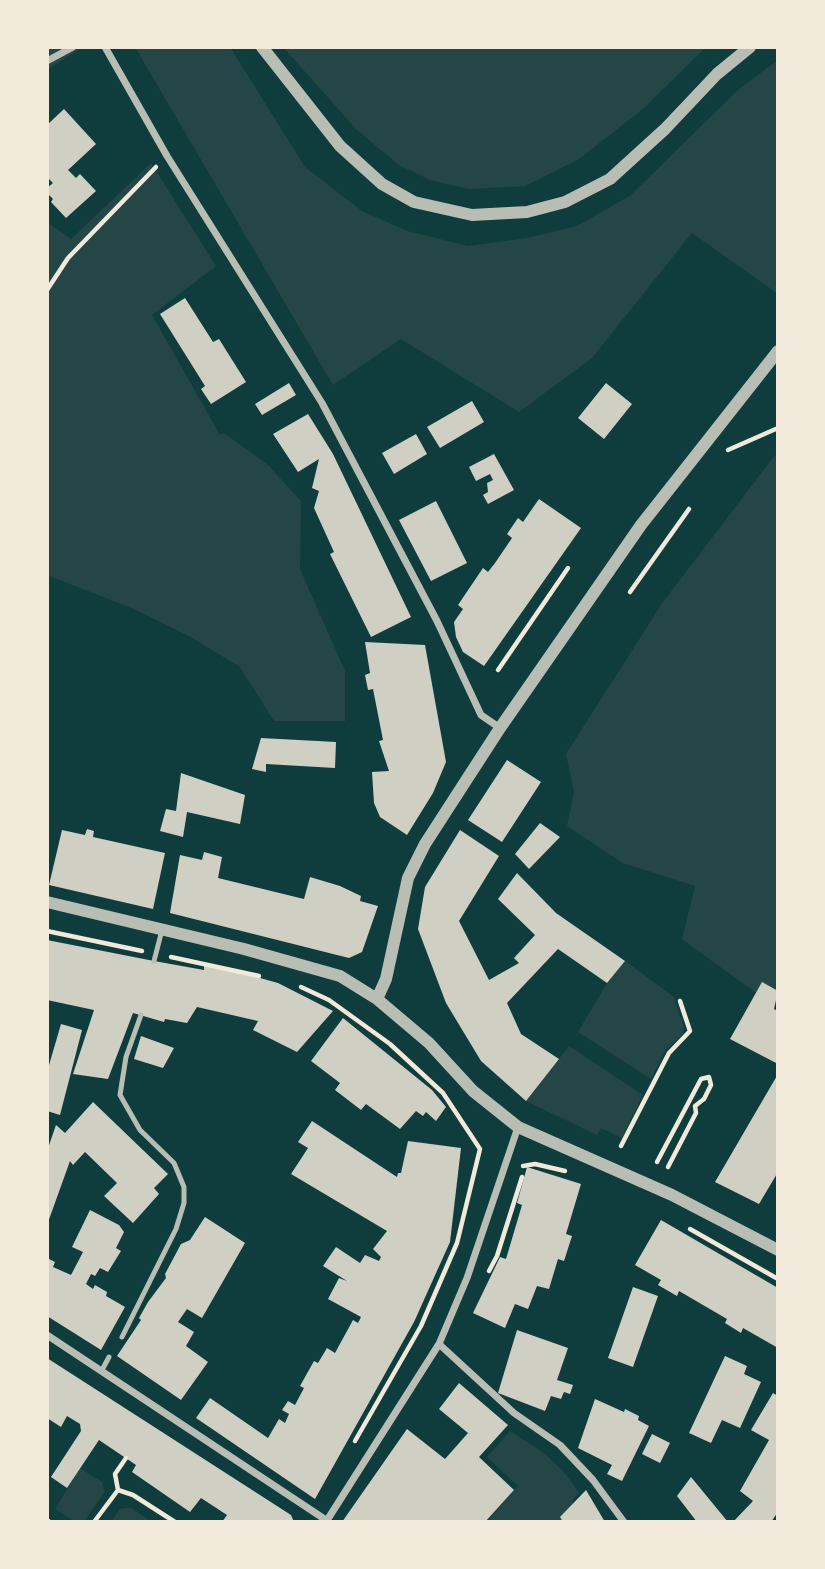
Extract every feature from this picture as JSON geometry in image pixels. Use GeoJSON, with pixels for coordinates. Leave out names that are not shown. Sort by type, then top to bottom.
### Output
{"type":"FeatureCollection","features":[{"type":"Feature","properties":{"kind":"street"},"geometry":{"type":"LineString","coordinates":[[47,61],[74,47]]}},
{"type":"Feature","properties":{"kind":"street"},"geometry":{"type":"LineString","coordinates":[[105,47],[167,156],[323,403],[431,608],[481,715],[500,728]]}},
{"type":"Feature","properties":{"kind":"street"},"geometry":{"type":"LineString","coordinates":[[262,47],[340,146],[382,184],[414,202],[472,215],[527,212],[565,202],[610,179],[665,129],[717,74],[750,47]]}},
{"type":"Feature","properties":{"kind":"street"},"geometry":{"type":"LineString","coordinates":[[377,999],[386,979],[397,919],[415,862],[500,728],[668,488],[778,351]]}},
{"type":"Feature","properties":{"kind":"street"},"geometry":{"type":"LineString","coordinates":[[47,902],[334,974],[377,999],[429,1043],[473,1091],[518,1127],[672,1195],[778,1250]]}},
{"type":"Feature","properties":{"kind":"street"},"geometry":{"type":"LineString","coordinates":[[47,1335],[326,1521],[439,1344],[467,1278],[518,1127]]}},
{"type":"Feature","properties":{"kind":"street"},"geometry":{"type":"LineString","coordinates":[[439,1344],[514,1413],[560,1445],[593,1480],[624,1522]]}},
{"type":"Feature","properties":{"kind":"lane"},"geometry":{"type":"LineString","coordinates":[[154,961],[162,930]]}},
{"type":"Feature","properties":{"kind":"lane"},"geometry":{"type":"LineString","coordinates":[[122,1336],[176,1229],[184,1203],[184,1187],[174,1163],[140,1130],[120,1095],[126,1056],[141,1015]]}},
{"type":"Feature","properties":{"kind":"lane"},"geometry":{"type":"LineString","coordinates":[[102,1370],[109,1357]]}},
{"type":"Feature","properties":{"kind":"path"},"geometry":{"type":"LineString","coordinates":[[47,290],[68,258],[167,156]]}},
{"type":"Feature","properties":{"kind":"path"},"geometry":{"type":"LineString","coordinates":[[728,450],[778,428]]}},
{"type":"Feature","properties":{"kind":"path"},"geometry":{"type":"LineString","coordinates":[[630,592],[690,509]]}},
{"type":"Feature","properties":{"kind":"path"},"geometry":{"type":"LineString","coordinates":[[498,670],[568,568]]}},
{"type":"Feature","properties":{"kind":"path"},"geometry":{"type":"LineString","coordinates":[[47,931],[267,978]]}},
{"type":"Feature","properties":{"kind":"path"},"geometry":{"type":"LineString","coordinates":[[290,984],[329,999],[390,1044],[443,1093],[476,1139],[480,1150],[457,1243],[421,1326],[348,1453]]}},
{"type":"Feature","properties":{"kind":"path"},"geometry":{"type":"LineString","coordinates":[[621,1146],[668,1054],[690,1031],[680,1000]]}},
{"type":"Feature","properties":{"kind":"path"},"geometry":{"type":"LineString","coordinates":[[657,1162],[701,1079],[709,1077],[711,1085],[704,1099],[698,1101],[691,1098]]}},
{"type":"Feature","properties":{"kind":"path"},"geometry":{"type":"LineString","coordinates":[[668,1167],[696,1113],[698,1101]]}},
{"type":"Feature","properties":{"kind":"path"},"geometry":{"type":"LineString","coordinates":[[678,1121],[689,1127]]}},
{"type":"Feature","properties":{"kind":"path"},"geometry":{"type":"LineString","coordinates":[[671,1136],[681,1142]]}},
{"type":"Feature","properties":{"kind":"path"},"geometry":{"type":"LineString","coordinates":[[480,1150],[525,1166],[535,1164],[575,1174]]}},
{"type":"Feature","properties":{"kind":"path"},"geometry":{"type":"LineString","coordinates":[[688,1228],[778,1279]]}},
{"type":"Feature","properties":{"kind":"path"},"geometry":{"type":"LineString","coordinates":[[94,1522],[118,1490],[115,1474],[126,1458]]}},
{"type":"Feature","properties":{"kind":"path"},"geometry":{"type":"LineString","coordinates":[[118,1490],[133,1495],[175,1522]]}},
{"type":"Feature","properties":{"kind":"shaded area"},"geometry":{"type":"Polygon","coordinates":[[[47,47],[83,47],[47,70],[47,47]]]}},
{"type":"Feature","properties":{"kind":"shaded area"},"geometry":{"type":"Polygon","coordinates":[[[135,47],[230,47],[305,167],[362,211],[407,231],[468,246],[527,238],[577,226],[631,195],[739,89],[778,60],[778,294],[692,233],[592,358],[519,412],[401,339],[333,385],[135,47]]]}},
{"type":"Feature","properties":{"kind":"shaded area"},"geometry":{"type":"Polygon","coordinates":[[[283,47],[706,47],[644,108],[579,159],[525,186],[469,189],[430,180],[399,165],[356,129],[283,47]]]}},
{"type":"Feature","properties":{"kind":"shaded area"},"geometry":{"type":"Polygon","coordinates":[[[151,163],[216,266],[152,315],[220,435],[224,433],[268,465],[301,501],[300,569],[345,671],[345,721],[274,721],[240,667],[189,636],[134,609],[47,575],[47,222],[71,239],[151,163]]]}},
{"type":"Feature","properties":{"kind":"shaded area"},"geometry":{"type":"Polygon","coordinates":[[[775,455],[778,457],[778,1005],[763,998],[682,939],[695,886],[623,863],[567,826],[574,792],[566,754],[663,602],[775,455]]]}},
{"type":"Feature","properties":{"kind":"shaded area"},"geometry":{"type":"Polygon","coordinates":[[[625,961],[674,997],[684,1027],[683,1034],[666,1050],[651,1079],[578,1032],[607,983],[625,961]]]}},
{"type":"Feature","properties":{"kind":"shaded area"},"geometry":{"type":"Polygon","coordinates":[[[569,1046],[643,1095],[622,1138],[601,1128],[597,1135],[526,1101],[569,1046]]]}},
{"type":"Feature","properties":{"kind":"shaded area"},"geometry":{"type":"Polygon","coordinates":[[[510,1431],[544,1453],[565,1473],[579,1493],[572,1501],[585,1522],[487,1522],[518,1486],[487,1457],[510,1431]]]}},
{"type":"Feature","properties":{"kind":"shaded area"},"geometry":{"type":"Polygon","coordinates":[[[80,1468],[102,1482],[105,1492],[85,1520],[75,1522],[55,1509],[80,1468]]]}},
{"type":"Feature","properties":{"kind":"shaded area"},"geometry":{"type":"Polygon","coordinates":[[[131,1508],[152,1522],[111,1522],[120,1509],[131,1508]]]}},
{"type":"Feature","properties":{"kind":"building"},"geometry":{"type":"Polygon","coordinates":[[[64,109],[96,144],[68,170],[76,178],[80,174],[96,191],[66,218],[51,202],[53,199],[47,193],[47,188],[53,183],[47,177],[47,125],[64,109]]]}},
{"type":"Feature","properties":{"kind":"building"},"geometry":{"type":"Polygon","coordinates":[[[185,298],[213,342],[219,339],[246,382],[211,404],[201,389],[205,386],[160,314],[185,298]]]}},
{"type":"Feature","properties":{"kind":"building"},"geometry":{"type":"Polygon","coordinates":[[[289,383],[296,395],[262,415],[255,404],[289,383]]]}},
{"type":"Feature","properties":{"kind":"building"},"geometry":{"type":"Polygon","coordinates":[[[606,383],[632,404],[604,439],[578,418],[606,383]]]}},
{"type":"Feature","properties":{"kind":"building"},"geometry":{"type":"Polygon","coordinates":[[[472,401],[484,422],[440,448],[427,427],[472,401]]]}},
{"type":"Feature","properties":{"kind":"building"},"geometry":{"type":"Polygon","coordinates":[[[308,414],[333,454],[411,617],[371,637],[330,554],[334,552],[314,508],[319,491],[312,488],[319,459],[298,472],[273,434],[308,414]]]}},
{"type":"Feature","properties":{"kind":"building"},"geometry":{"type":"Polygon","coordinates":[[[416,434],[427,454],[394,474],[382,453],[416,434]]]}},
{"type":"Feature","properties":{"kind":"building"},"geometry":{"type":"Polygon","coordinates":[[[494,454],[514,490],[488,504],[483,495],[488,492],[487,483],[493,480],[490,474],[476,481],[469,467],[494,454]]]}},
{"type":"Feature","properties":{"kind":"building"},"geometry":{"type":"Polygon","coordinates":[[[539,499],[581,528],[484,666],[463,652],[456,637],[454,622],[463,609],[458,605],[483,568],[488,572],[495,563],[512,538],[507,534],[518,518],[523,522],[539,499]]]}},
{"type":"Feature","properties":{"kind":"building"},"geometry":{"type":"Polygon","coordinates":[[[436,501],[467,563],[431,581],[399,520],[436,501]]]}},
{"type":"Feature","properties":{"kind":"building"},"geometry":{"type":"Polygon","coordinates":[[[365,642],[425,645],[446,762],[433,793],[407,835],[380,817],[374,803],[372,772],[389,771],[379,741],[383,740],[373,689],[368,690],[365,675],[370,673],[365,642]]]}},
{"type":"Feature","properties":{"kind":"building"},"geometry":{"type":"Polygon","coordinates":[[[261,738],[336,742],[335,768],[266,764],[266,772],[252,769],[261,738]]]}},
{"type":"Feature","properties":{"kind":"building"},"geometry":{"type":"Polygon","coordinates":[[[507,760],[541,782],[502,842],[468,820],[507,760]]]}},
{"type":"Feature","properties":{"kind":"building"},"geometry":{"type":"Polygon","coordinates":[[[181,773],[245,795],[240,824],[187,812],[183,837],[160,831],[166,809],[176,811],[181,773]]]}},
{"type":"Feature","properties":{"kind":"building"},"geometry":{"type":"Polygon","coordinates":[[[540,823],[560,837],[529,869],[515,854],[540,823]]]}},
{"type":"Feature","properties":{"kind":"building"},"geometry":{"type":"Polygon","coordinates":[[[87,829],[94,831],[93,837],[165,853],[153,909],[49,885],[62,830],[85,835],[87,829]]]}},
{"type":"Feature","properties":{"kind":"building"},"geometry":{"type":"Polygon","coordinates":[[[460,830],[499,856],[459,921],[489,980],[519,963],[514,958],[535,935],[498,899],[517,873],[556,913],[625,961],[607,983],[558,949],[507,1003],[521,1034],[559,1059],[526,1101],[481,1061],[446,1003],[418,929],[425,887],[460,830]]]}},
{"type":"Feature","properties":{"kind":"building"},"geometry":{"type":"Polygon","coordinates":[[[204,852],[222,857],[218,878],[304,899],[310,877],[340,886],[361,896],[360,901],[378,906],[362,952],[349,958],[170,913],[180,855],[202,860],[204,852]]]}},
{"type":"Feature","properties":{"kind":"building"},"geometry":{"type":"Polygon","coordinates":[[[47,940],[204,970],[204,965],[242,973],[278,983],[333,1011],[297,1052],[253,1030],[258,1021],[197,1007],[187,1023],[165,1019],[164,1022],[133,1013],[108,1079],[73,1074],[94,1010],[47,1000],[47,940]]]}},
{"type":"Feature","properties":{"kind":"building"},"geometry":{"type":"Polygon","coordinates":[[[762,982],[778,991],[774,1009],[778,1011],[778,1064],[730,1039],[762,982]]]}},
{"type":"Feature","properties":{"kind":"building"},"geometry":{"type":"Polygon","coordinates":[[[343,1018],[432,1090],[446,1107],[436,1121],[426,1112],[423,1116],[416,1111],[400,1129],[366,1104],[361,1110],[335,1090],[340,1083],[311,1061],[343,1018]]]}},
{"type":"Feature","properties":{"kind":"building"},"geometry":{"type":"Polygon","coordinates":[[[61,1024],[82,1030],[60,1115],[47,1111],[47,1072],[61,1024]]]}},
{"type":"Feature","properties":{"kind":"building"},"geometry":{"type":"Polygon","coordinates":[[[141,1036],[174,1048],[163,1068],[134,1059],[141,1036]]]}},
{"type":"Feature","properties":{"kind":"building"},"geometry":{"type":"Polygon","coordinates":[[[778,1074],[778,1172],[759,1204],[715,1182],[778,1074]]]}},
{"type":"Feature","properties":{"kind":"building"},"geometry":{"type":"Polygon","coordinates":[[[93,1102],[168,1174],[154,1188],[159,1194],[133,1223],[104,1196],[117,1183],[85,1152],[73,1165],[70,1161],[47,1225],[47,1151],[56,1125],[65,1133],[93,1102]]]}},
{"type":"Feature","properties":{"kind":"building"},"geometry":{"type":"Polygon","coordinates":[[[312,1121],[397,1177],[398,1173],[401,1173],[408,1141],[461,1148],[450,1242],[414,1322],[315,1499],[196,1418],[210,1398],[268,1438],[279,1419],[285,1423],[289,1414],[282,1410],[288,1401],[295,1405],[304,1388],[300,1386],[314,1361],[318,1363],[327,1348],[335,1353],[353,1320],[358,1323],[361,1317],[328,1299],[339,1278],[347,1281],[323,1266],[336,1247],[360,1263],[365,1255],[379,1261],[381,1257],[373,1249],[387,1231],[291,1174],[308,1148],[298,1142],[312,1121]]]}},
{"type":"Feature","properties":{"kind":"building"},"geometry":{"type":"Polygon","coordinates":[[[527,1167],[581,1184],[566,1234],[572,1236],[564,1261],[558,1259],[549,1289],[537,1286],[528,1309],[515,1304],[505,1328],[473,1313],[500,1257],[506,1259],[522,1205],[517,1203],[527,1167]]]}},
{"type":"Feature","properties":{"kind":"building"},"geometry":{"type":"Polygon","coordinates":[[[90,1210],[119,1225],[124,1232],[116,1248],[121,1251],[108,1272],[100,1268],[95,1276],[91,1274],[86,1284],[93,1289],[95,1285],[107,1292],[106,1296],[125,1307],[101,1350],[47,1316],[47,1258],[55,1262],[53,1267],[71,1275],[83,1252],[72,1247],[90,1210]]]}},
{"type":"Feature","properties":{"kind":"building"},"geometry":{"type":"Polygon","coordinates":[[[205,1217],[245,1243],[202,1318],[187,1309],[178,1322],[194,1332],[186,1346],[208,1362],[181,1400],[117,1356],[141,1320],[139,1318],[148,1302],[166,1278],[165,1274],[181,1244],[190,1240],[205,1217]]]}},
{"type":"Feature","properties":{"kind":"building"},"geometry":{"type":"Polygon","coordinates":[[[661,1220],[778,1288],[778,1348],[743,1328],[741,1333],[725,1323],[727,1319],[679,1291],[677,1296],[658,1285],[661,1280],[635,1265],[661,1220]]]}},
{"type":"Feature","properties":{"kind":"building"},"geometry":{"type":"Polygon","coordinates":[[[633,1287],[658,1296],[633,1367],[608,1358],[633,1287]]]}},
{"type":"Feature","properties":{"kind":"building"},"geometry":{"type":"Polygon","coordinates":[[[517,1330],[568,1348],[557,1380],[573,1385],[570,1394],[564,1392],[561,1399],[551,1396],[545,1411],[498,1393],[517,1330]]]}},
{"type":"Feature","properties":{"kind":"building"},"geometry":{"type":"Polygon","coordinates":[[[725,1356],[747,1366],[744,1374],[761,1382],[740,1428],[722,1420],[711,1443],[689,1433],[725,1356]]]}},
{"type":"Feature","properties":{"kind":"building"},"geometry":{"type":"Polygon","coordinates":[[[47,1358],[291,1515],[294,1522],[222,1522],[227,1515],[201,1498],[190,1512],[132,1472],[136,1465],[99,1440],[67,1488],[51,1477],[81,1431],[80,1424],[67,1416],[61,1427],[47,1418],[47,1358]]]}},
{"type":"Feature","properties":{"kind":"building"},"geometry":{"type":"Polygon","coordinates":[[[459,1383],[508,1425],[479,1457],[514,1490],[485,1522],[342,1522],[407,1429],[445,1459],[468,1433],[439,1409],[459,1383]]]}},
{"type":"Feature","properties":{"kind":"building"},"geometry":{"type":"Polygon","coordinates":[[[773,1393],[778,1396],[778,1512],[771,1522],[733,1522],[753,1501],[740,1491],[769,1440],[751,1430],[773,1393]]]}},
{"type":"Feature","properties":{"kind":"building"},"geometry":{"type":"Polygon","coordinates":[[[595,1399],[639,1416],[638,1420],[649,1426],[622,1481],[607,1474],[612,1465],[578,1448],[595,1399]]]}},
{"type":"Feature","properties":{"kind":"building"},"geometry":{"type":"Polygon","coordinates":[[[652,1434],[670,1443],[660,1463],[642,1454],[652,1434]]]}},
{"type":"Feature","properties":{"kind":"building"},"geometry":{"type":"Polygon","coordinates":[[[691,1477],[728,1522],[697,1522],[677,1496],[691,1477]]]}},
{"type":"Feature","properties":{"kind":"building"},"geometry":{"type":"Polygon","coordinates":[[[586,1490],[605,1522],[563,1522],[560,1517],[586,1490]]]}}]}
